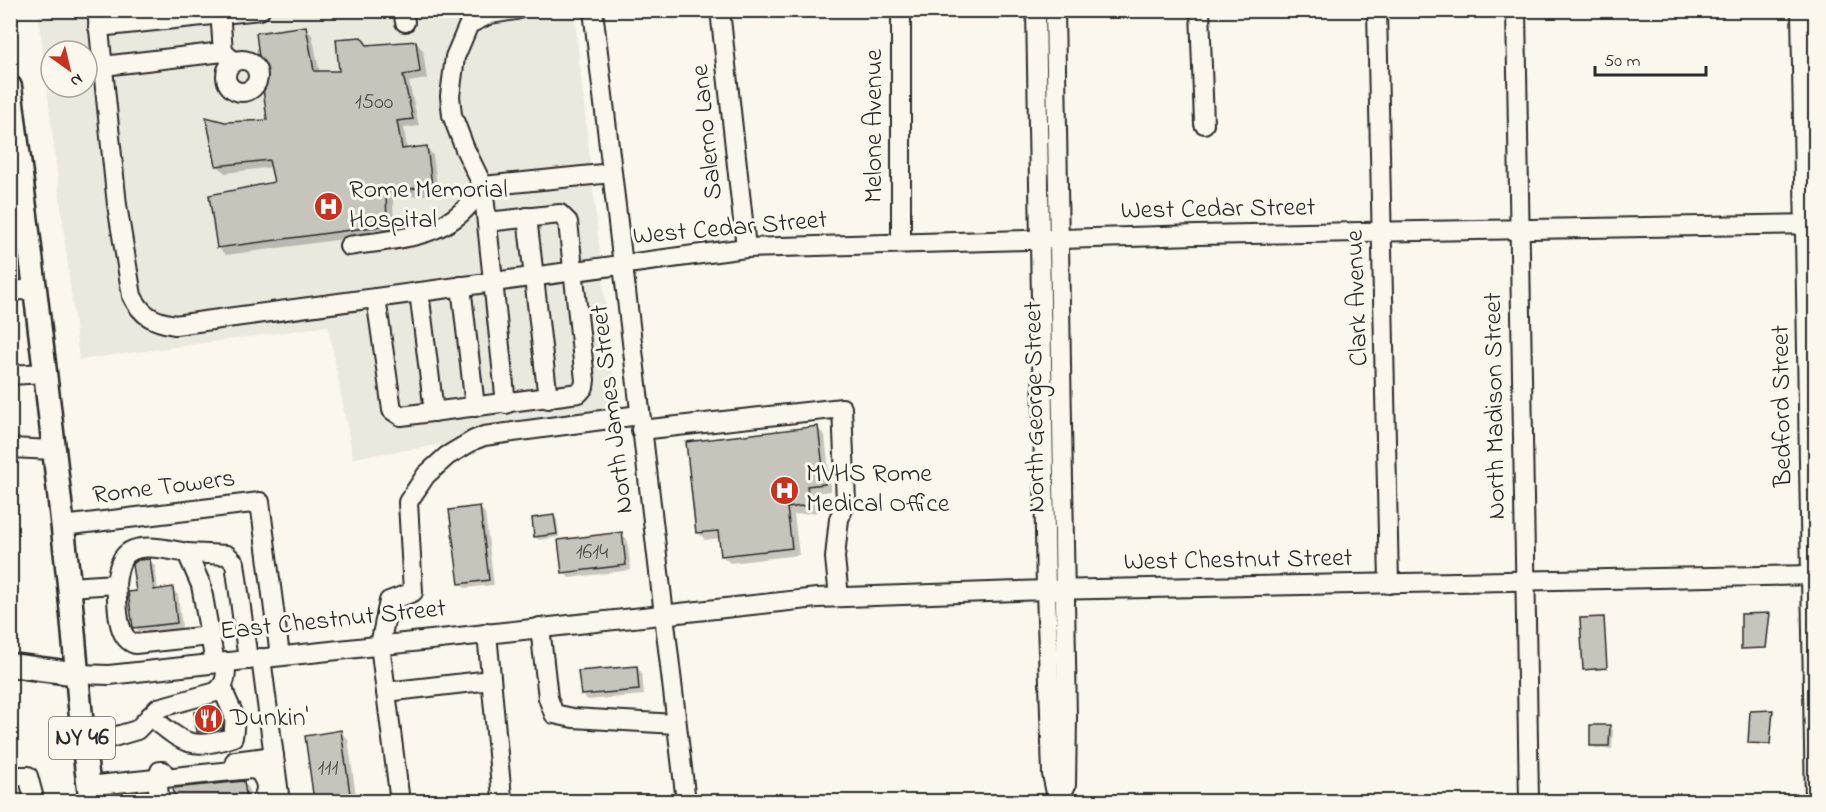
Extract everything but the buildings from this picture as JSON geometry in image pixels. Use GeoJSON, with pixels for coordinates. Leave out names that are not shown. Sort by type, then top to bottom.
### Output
{"type":"FeatureCollection","features":[{"type":"Feature","properties":{"kind":"main road","name":"NY 46"},"geometry":{"type":"LineString","coordinates":[[10,87],[63,526],[89,794]]}},
{"type":"Feature","properties":{"kind":"main road","name":"East Chestnut Street"},"geometry":{"type":"LineString","coordinates":[[10,665],[79,674]]}},
{"type":"Feature","properties":{"kind":"street"},"geometry":{"type":"LineString","coordinates":[[98,19],[260,10]]}},
{"type":"Feature","properties":{"kind":"street"},"geometry":{"type":"LineString","coordinates":[[506,404],[483,186],[452,115],[450,96],[455,57],[470,24],[490,14],[516,10]]}},
{"type":"Feature","properties":{"kind":"street","name":"North James Street"},"geometry":{"type":"LineString","coordinates":[[593,10],[662,613],[686,801]]}},
{"type":"Feature","properties":{"kind":"street","name":"Salerno Lane"},"geometry":{"type":"LineString","coordinates":[[720,10],[746,248]]}},
{"type":"Feature","properties":{"kind":"street","name":"Melone Avenue"},"geometry":{"type":"LineString","coordinates":[[901,10],[901,242]]}},
{"type":"Feature","properties":{"kind":"street","name":"North George Street"},"geometry":{"type":"LineString","coordinates":[[1036,10],[1050,239],[1065,590],[1066,785],[1058,801]]}},
{"type":"Feature","properties":{"kind":"street","name":"North George Street"},"geometry":{"type":"LineString","coordinates":[[1055,10],[1046,590],[1052,774],[1058,801]]}},
{"type":"Feature","properties":{"kind":"street"},"geometry":{"type":"LineString","coordinates":[[1200,10],[1204,124]]}},
{"type":"Feature","properties":{"kind":"street","name":"Clark Avenue"},"geometry":{"type":"LineString","coordinates":[[1377,10],[1389,584]]}},
{"type":"Feature","properties":{"kind":"street","name":"North Madison Street"},"geometry":{"type":"LineString","coordinates":[[1515,10],[1529,801]]}},
{"type":"Feature","properties":{"kind":"street","name":"Bedford Street"},"geometry":{"type":"LineString","coordinates":[[1801,10],[1811,224],[1815,801]]}},
{"type":"Feature","properties":{"kind":"street"},"geometry":{"type":"LineString","coordinates":[[102,66],[229,57],[220,13]]}},
{"type":"Feature","properties":{"kind":"street","name":"West Cedar Street"},"geometry":{"type":"LineString","coordinates":[[98,19],[117,205],[132,296],[145,315],[156,322],[175,325],[746,248],[901,242],[1811,224]]}},
{"type":"Feature","properties":{"kind":"street"},"geometry":{"type":"LineString","coordinates":[[349,246],[406,237],[439,227],[463,211],[483,186],[612,173]]}},
{"type":"Feature","properties":{"kind":"street"},"geometry":{"type":"LineString","coordinates":[[376,298],[392,410],[401,416],[571,396],[584,387],[575,271],[568,222],[560,214],[487,222]]}},
{"type":"Feature","properties":{"kind":"street"},"geometry":{"type":"LineString","coordinates":[[527,217],[536,276],[548,399]]}},
{"type":"Feature","properties":{"kind":"street"},"geometry":{"type":"LineString","coordinates":[[461,286],[475,407]]}},
{"type":"Feature","properties":{"kind":"street"},"geometry":{"type":"LineString","coordinates":[[10,291],[36,289]]}},
{"type":"Feature","properties":{"kind":"street"},"geometry":{"type":"LineString","coordinates":[[418,292],[435,412]]}},
{"type":"Feature","properties":{"kind":"street"},"geometry":{"type":"LineString","coordinates":[[10,375],[45,372]]}},
{"type":"Feature","properties":{"kind":"street"},"geometry":{"type":"LineString","coordinates":[[400,801],[380,645],[389,601],[412,592],[408,502],[426,475],[447,456],[474,440],[484,436],[842,408],[846,502],[839,519],[835,558],[839,597]]}},
{"type":"Feature","properties":{"kind":"street"},"geometry":{"type":"LineString","coordinates":[[10,448],[54,450]]}},
{"type":"Feature","properties":{"kind":"street","name":"Rome Towers"},"geometry":{"type":"LineString","coordinates":[[63,526],[260,502],[280,656]]}},
{"type":"Feature","properties":{"kind":"street"},"geometry":{"type":"LineString","coordinates":[[209,636],[129,643],[122,632],[116,584],[121,561],[133,550],[147,548],[227,555],[235,563],[274,756],[269,799]]}},
{"type":"Feature","properties":{"kind":"street"},"geometry":{"type":"LineString","coordinates":[[150,716],[176,737],[195,745],[233,736],[236,717],[225,697],[220,663],[209,636],[201,585],[187,553]]}},
{"type":"Feature","properties":{"kind":"street","name":"West Chestnut Street"},"geometry":{"type":"LineString","coordinates":[[662,613],[839,597],[1046,590],[1814,575]]}},
{"type":"Feature","properties":{"kind":"street"},"geometry":{"type":"LineString","coordinates":[[69,587],[116,584]]}},
{"type":"Feature","properties":{"kind":"street","name":"East Chestnut Street"},"geometry":{"type":"LineString","coordinates":[[79,674],[109,675],[662,613]]}},
{"type":"Feature","properties":{"kind":"street"},"geometry":{"type":"LineString","coordinates":[[540,627],[548,698],[554,714],[573,718],[676,724]]}},
{"type":"Feature","properties":{"kind":"street"},"geometry":{"type":"LineString","coordinates":[[487,633],[501,801]]}},
{"type":"Feature","properties":{"kind":"street"},"geometry":{"type":"LineString","coordinates":[[386,692],[491,680]]}},
{"type":"Feature","properties":{"kind":"street"},"geometry":{"type":"LineString","coordinates":[[83,746],[137,730],[158,708],[204,697],[223,687]]}},
{"type":"Feature","properties":{"kind":"street"},"geometry":{"type":"LineString","coordinates":[[160,801],[157,780],[160,771],[274,756]]}},
{"type":"Feature","properties":{"kind":"street"},"geometry":{"type":"LineString","coordinates":[[89,794],[157,780],[250,769],[259,771],[267,782],[269,799]]}},
{"type":"Feature","properties":{"kind":"street"},"geometry":{"type":"LineString","coordinates":[[10,776],[28,776],[35,801]]}},
{"type":"Feature","properties":{"kind":"shaded area","name":"Rome Memorial Hospital"},"geometry":{"type":"Polygon","coordinates":[[[38,11],[574,11],[617,411],[452,443],[353,458],[328,326],[79,360],[48,99],[99,99],[99,39],[41,39],[38,11]]]}},
{"type":"Feature","properties":{"kind":"place","name":"Rome Memorial Hospital"},"geometry":{"type":"Point","coordinates":[328,206]}},
{"type":"Feature","properties":{"kind":"place","name":"MVHS Rome Medical Office"},"geometry":{"type":"Point","coordinates":[785,490]}},
{"type":"Feature","properties":{"kind":"place","name":"Dunkin'"},"geometry":{"type":"Point","coordinates":[209,719]}}]}
